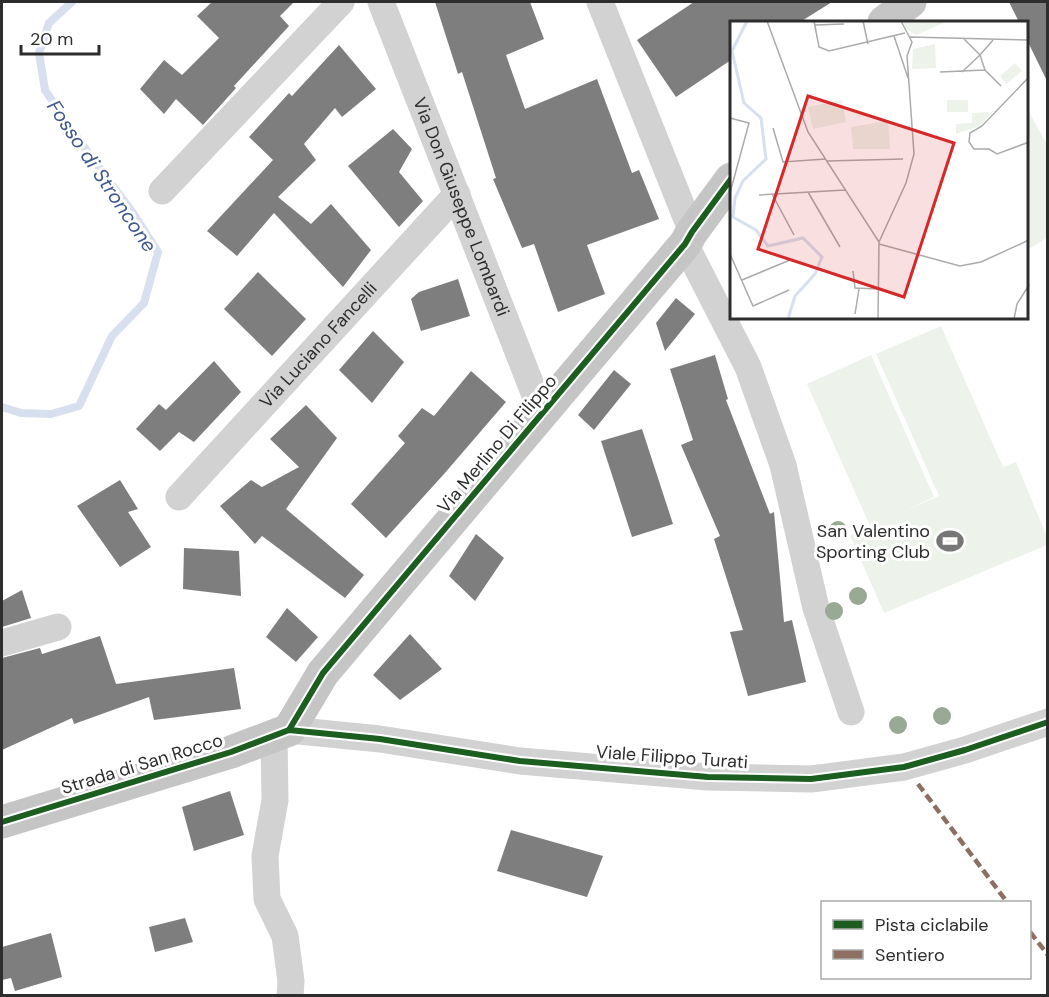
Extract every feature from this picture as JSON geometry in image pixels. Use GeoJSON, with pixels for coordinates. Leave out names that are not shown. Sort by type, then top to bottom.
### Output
{"type":"FeatureCollection","features":[{"type":"Feature","properties":{"kind":"main road"},"geometry":{"type":"LineString","coordinates":[[885,21],[910,2]]}},
{"type":"Feature","properties":{"kind":"main road","name":"Via Merlino Di Filippo"},"geometry":{"type":"LineString","coordinates":[[282,733],[323,673],[689,238],[730,179]]}},
{"type":"Feature","properties":{"kind":"main road","name":"Strada di San Rocco"},"geometry":{"type":"LineString","coordinates":[[2,822],[231,752],[282,733]]}},
{"type":"Feature","properties":{"kind":"street"},"geometry":{"type":"LineString","coordinates":[[162,191],[341,2]]}},
{"type":"Feature","properties":{"kind":"street","name":"Via Don Giuseppe Lombardi"},"geometry":{"type":"LineString","coordinates":[[381,2],[542,413]]}},
{"type":"Feature","properties":{"kind":"street"},"geometry":{"type":"LineString","coordinates":[[600,2],[689,238],[748,367],[783,465],[816,608],[851,712]]}},
{"type":"Feature","properties":{"kind":"street","name":"Via Luciano Fancelli"},"geometry":{"type":"LineString","coordinates":[[179,497],[457,194]]}},
{"type":"Feature","properties":{"kind":"street"},"geometry":{"type":"LineString","coordinates":[[2,643],[58,627]]}},
{"type":"Feature","properties":{"kind":"street","name":"Viale Filippo Turati"},"geometry":{"type":"LineString","coordinates":[[282,733],[380,739],[520,761],[708,777],[811,779],[904,767],[965,750],[1047,722]]}},
{"type":"Feature","properties":{"kind":"street"},"geometry":{"type":"LineString","coordinates":[[282,733],[275,800],[265,856],[267,899],[285,936],[291,981],[290,996]]}},
{"type":"Feature","properties":{"kind":"shaded area"},"geometry":{"type":"Polygon","coordinates":[[[1028,111],[1047,144],[1047,238],[1028,249],[1028,111]]]}},
{"type":"Feature","properties":{"kind":"shaded area"},"geometry":{"type":"Polygon","coordinates":[[[941,326],[1003,467],[1016,462],[1047,537],[1047,545],[884,613],[850,535],[870,526],[807,384],[871,355],[934,497],[904,511],[939,496],[876,354],[941,326]]]}},
{"type":"Feature","properties":{"kind":"building"},"geometry":{"type":"Polygon","coordinates":[[[212,2],[294,2],[280,16],[289,26],[234,86],[236,88],[203,125],[176,99],[164,114],[140,89],[164,60],[182,75],[219,38],[197,16],[212,2]]]}},
{"type":"Feature","properties":{"kind":"building"},"geometry":{"type":"Polygon","coordinates":[[[435,2],[530,2],[544,39],[506,55],[525,109],[597,79],[632,173],[639,170],[659,219],[587,245],[605,294],[558,312],[534,244],[522,248],[493,179],[496,178],[462,72],[458,74],[435,2]]]}},
{"type":"Feature","properties":{"kind":"building"},"geometry":{"type":"Polygon","coordinates":[[[694,2],[832,2],[802,21],[730,21],[730,61],[676,97],[637,40],[694,2]]]}},
{"type":"Feature","properties":{"kind":"building"},"geometry":{"type":"Polygon","coordinates":[[[1009,2],[1047,2],[1047,81],[1028,42],[1028,21],[1018,21],[1009,2]]]}},
{"type":"Feature","properties":{"kind":"building"},"geometry":{"type":"Polygon","coordinates":[[[339,45],[376,89],[342,117],[335,108],[304,144],[316,160],[278,197],[311,224],[331,204],[371,250],[343,287],[274,213],[237,256],[207,231],[273,160],[249,137],[289,93],[292,96],[339,45]]]}},
{"type":"Feature","properties":{"kind":"building"},"geometry":{"type":"Polygon","coordinates":[[[393,129],[412,149],[399,172],[423,201],[399,227],[348,166],[393,129]]]}},
{"type":"Feature","properties":{"kind":"building"},"geometry":{"type":"Polygon","coordinates":[[[258,272],[306,319],[272,356],[224,309],[258,272]]]}},
{"type":"Feature","properties":{"kind":"building"},"geometry":{"type":"Polygon","coordinates":[[[458,279],[470,316],[421,331],[411,299],[419,292],[458,279]]]}},
{"type":"Feature","properties":{"kind":"building"},"geometry":{"type":"Polygon","coordinates":[[[676,298],[695,314],[665,351],[656,323],[676,298]]]}},
{"type":"Feature","properties":{"kind":"building"},"geometry":{"type":"Polygon","coordinates":[[[373,331],[404,362],[372,403],[339,370],[373,331]]]}},
{"type":"Feature","properties":{"kind":"building"},"geometry":{"type":"Polygon","coordinates":[[[715,355],[728,399],[726,400],[770,514],[774,512],[784,622],[792,620],[806,682],[748,696],[730,632],[743,630],[714,539],[720,536],[681,445],[693,440],[670,369],[715,355]]]}},
{"type":"Feature","properties":{"kind":"building"},"geometry":{"type":"Polygon","coordinates":[[[214,361],[241,392],[194,442],[179,432],[160,451],[136,429],[159,404],[166,410],[214,361]]]}},
{"type":"Feature","properties":{"kind":"building"},"geometry":{"type":"Polygon","coordinates":[[[614,370],[631,384],[594,430],[578,415],[614,370]]]}},
{"type":"Feature","properties":{"kind":"building"},"geometry":{"type":"Polygon","coordinates":[[[471,371],[506,402],[386,538],[351,504],[405,443],[398,436],[422,408],[434,416],[471,371]]]}},
{"type":"Feature","properties":{"kind":"building"},"geometry":{"type":"Polygon","coordinates":[[[306,405],[337,438],[286,509],[364,575],[345,598],[262,536],[255,544],[220,506],[251,480],[262,487],[299,467],[270,439],[306,405]]]}},
{"type":"Feature","properties":{"kind":"building"},"geometry":{"type":"Polygon","coordinates":[[[642,429],[673,524],[632,537],[601,441],[642,429]]]}},
{"type":"Feature","properties":{"kind":"building"},"geometry":{"type":"Polygon","coordinates":[[[120,480],[138,509],[128,512],[151,547],[120,567],[77,506],[120,480]]]}},
{"type":"Feature","properties":{"kind":"building"},"geometry":{"type":"Polygon","coordinates":[[[476,534],[504,558],[475,601],[449,576],[476,534]]]}},
{"type":"Feature","properties":{"kind":"building"},"geometry":{"type":"Polygon","coordinates":[[[184,548],[239,551],[241,596],[183,589],[184,548]]]}},
{"type":"Feature","properties":{"kind":"building"},"geometry":{"type":"Polygon","coordinates":[[[22,590],[31,618],[2,627],[2,601],[22,590]]]}},
{"type":"Feature","properties":{"kind":"building"},"geometry":{"type":"Polygon","coordinates":[[[287,608],[318,637],[296,662],[266,637],[287,608]]]}},
{"type":"Feature","properties":{"kind":"building"},"geometry":{"type":"Polygon","coordinates":[[[410,634],[442,669],[400,700],[373,675],[410,634]]]}},
{"type":"Feature","properties":{"kind":"building"},"geometry":{"type":"Polygon","coordinates":[[[100,636],[116,684],[234,668],[241,709],[154,720],[149,697],[74,724],[72,718],[2,750],[2,658],[40,648],[42,654],[100,636]]]}},
{"type":"Feature","properties":{"kind":"building"},"geometry":{"type":"Polygon","coordinates":[[[230,791],[244,835],[194,851],[182,807],[230,791]]]}},
{"type":"Feature","properties":{"kind":"building"},"geometry":{"type":"Polygon","coordinates":[[[511,830],[603,856],[587,897],[497,871],[511,830]]]}},
{"type":"Feature","properties":{"kind":"building"},"geometry":{"type":"Polygon","coordinates":[[[185,918],[193,942],[155,952],[149,927],[185,918]]]}},
{"type":"Feature","properties":{"kind":"building"},"geometry":{"type":"Polygon","coordinates":[[[51,933],[62,977],[15,991],[11,978],[2,980],[2,947],[51,933]]]}},
{"type":"Feature","properties":{"kind":"waterway","name":"Fosso di Stroncone"},"geometry":{"type":"LineString","coordinates":[[2,407],[21,413],[51,414],[79,406],[112,336],[144,303],[158,252],[133,213],[45,90],[39,53],[49,23],[72,2]]}},
{"type":"Feature","properties":{"kind":"marked path"},"geometry":{"type":"LineString","coordinates":[[918,784],[1006,901]]}},
{"type":"Feature","properties":{"kind":"marked path"},"geometry":{"type":"LineString","coordinates":[[1031,933],[1048,955]]}},
{"type":"Feature","properties":{"kind":"cycle path"},"geometry":{"type":"LineString","coordinates":[[289,730],[323,673],[685,244],[730,180]]}},
{"type":"Feature","properties":{"kind":"cycle path"},"geometry":{"type":"LineString","coordinates":[[2,822],[231,752],[289,730],[380,739],[520,761],[708,777],[811,779],[904,767],[965,750],[1048,722]]}},
{"type":"Feature","properties":{"kind":"place","name":"San Valentino Sporting Club"},"geometry":{"type":"Point","coordinates":[950,541]}}]}
